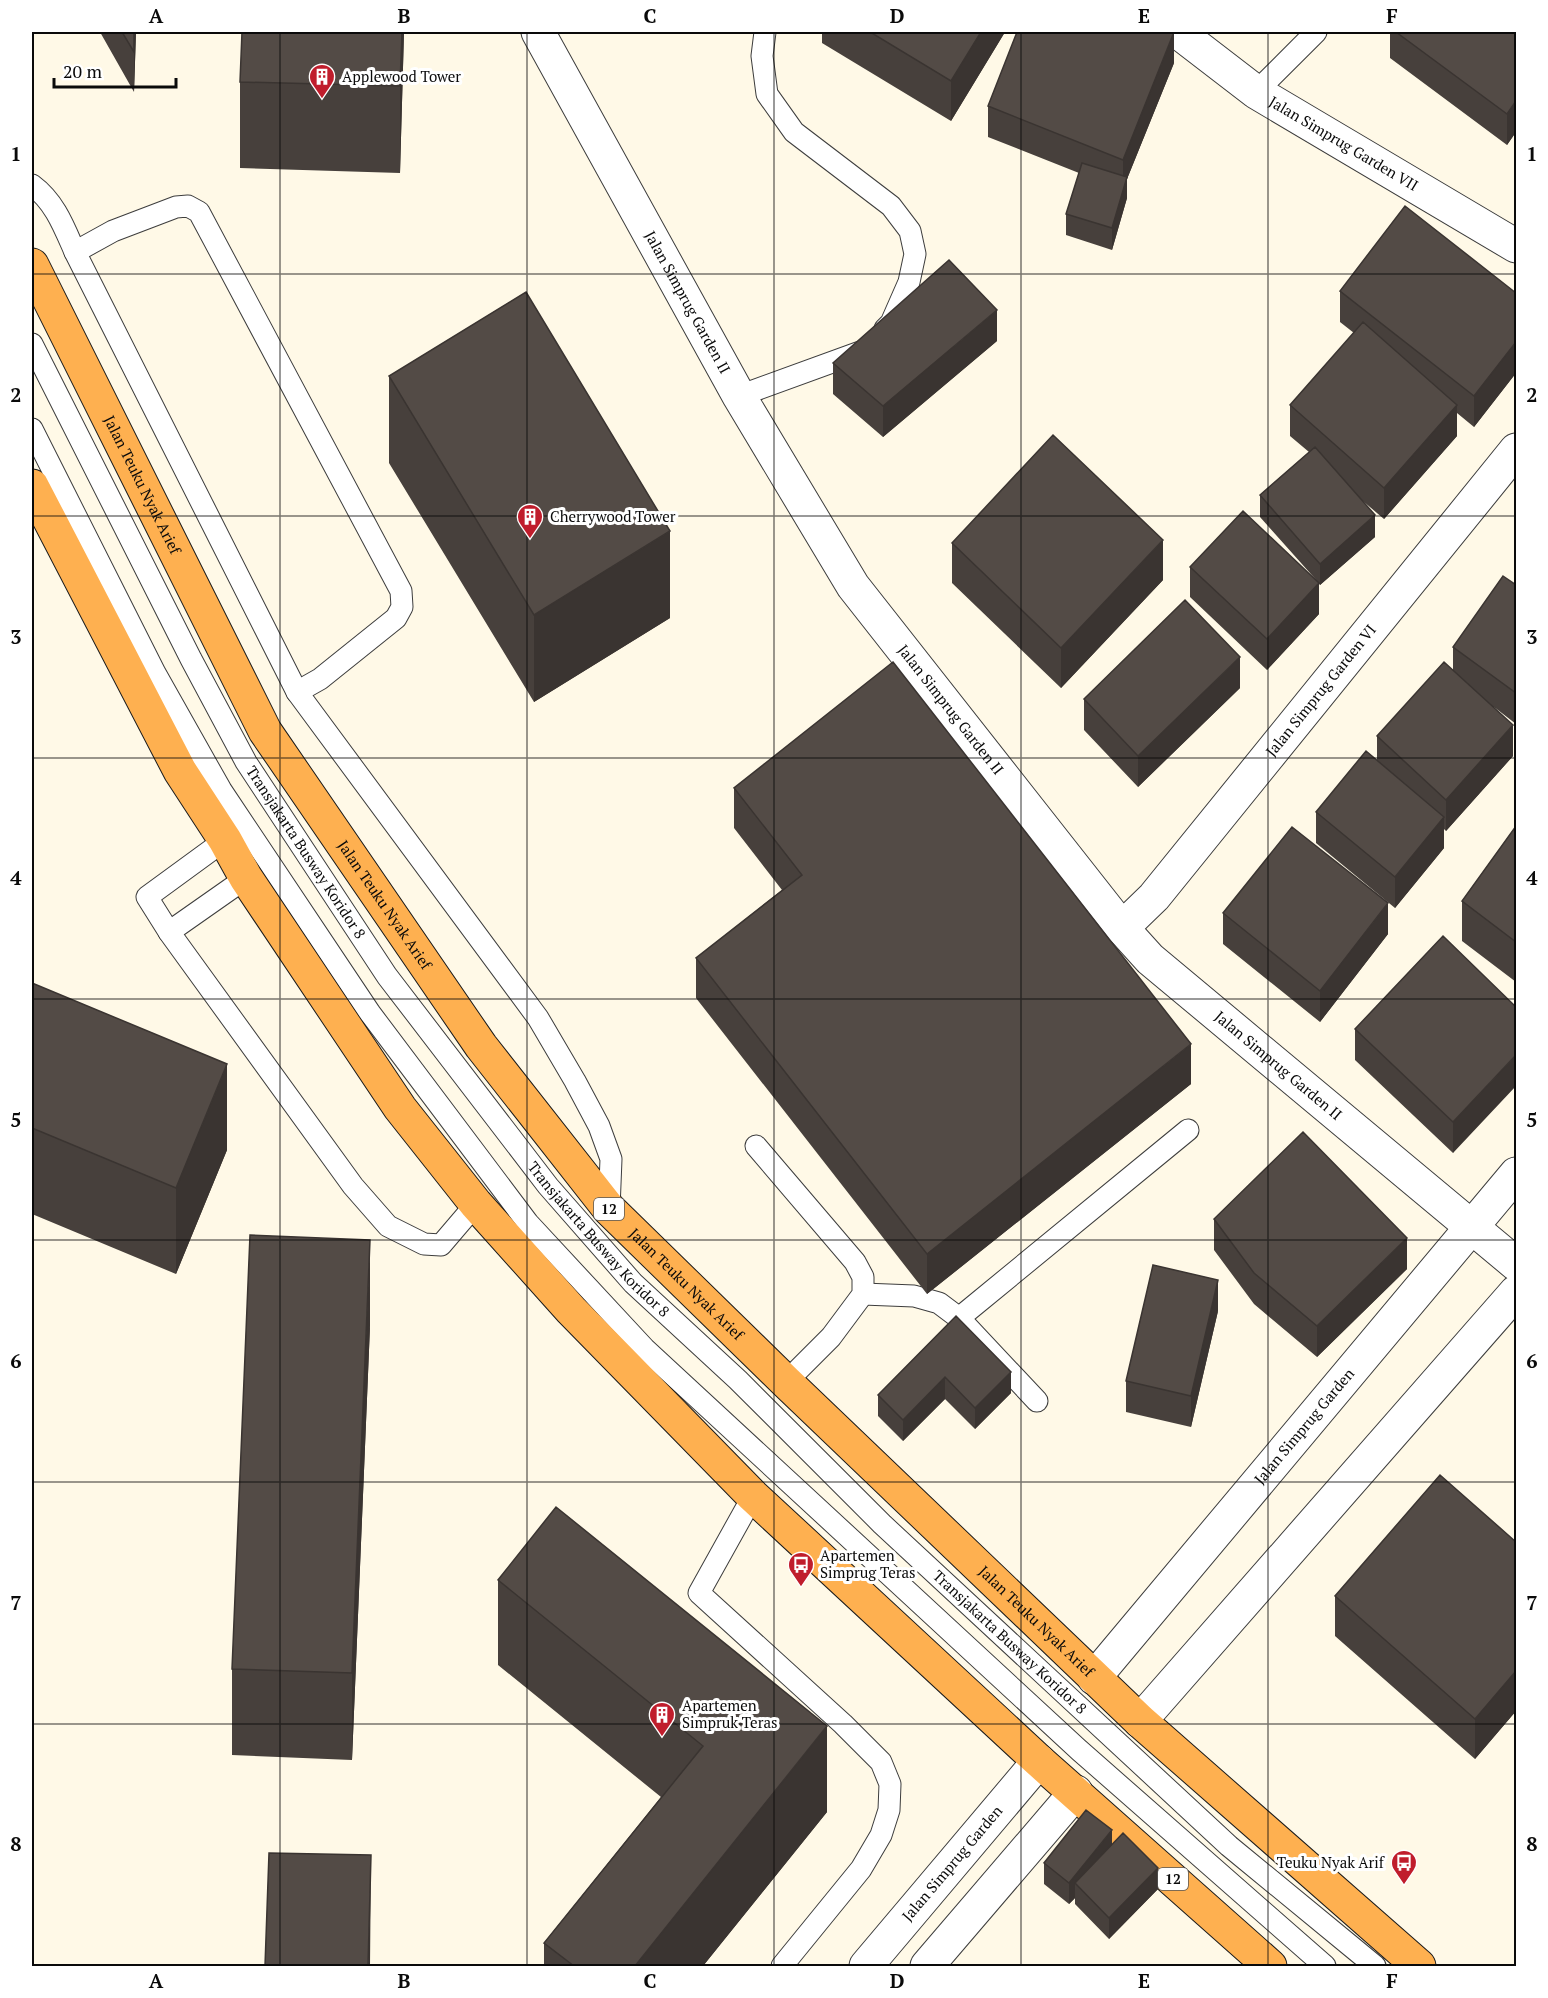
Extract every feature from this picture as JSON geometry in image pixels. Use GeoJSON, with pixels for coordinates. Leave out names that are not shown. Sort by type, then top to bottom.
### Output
{"type":"FeatureCollection","features":[{"type":"Feature","properties":{"kind":"highway","name":"Jalan Teuku Nyak Arief"},"geometry":{"type":"LineString","coordinates":[[32,265],[265,731],[481,1046],[609,1209],[1140,1721],[1419,1966]]}},
{"type":"Feature","properties":{"kind":"highway","name":"12"},"geometry":{"type":"LineString","coordinates":[[32,486],[180,771],[225,840],[246,878],[400,1107],[476,1204],[572,1310],[753,1496],[1039,1761],[1270,1966]]}},
{"type":"Feature","properties":{"kind":"street","name":"Jalan Simprug Garden II"},"geometry":{"type":"LineString","coordinates":[[538,32],[740,396],[853,586],[1122,928],[1150,958],[1516,1264]]}},
{"type":"Feature","properties":{"kind":"street","name":"Jalan Simprug Garden VII"},"geometry":{"type":"LineString","coordinates":[[1178,32],[1256,92],[1516,246]]}},
{"type":"Feature","properties":{"kind":"street","name":"Jalan Simprug Garden VI"},"geometry":{"type":"LineString","coordinates":[[1122,928],[1154,897],[1516,450]]}},
{"type":"Feature","properties":{"kind":"street","name":"Jalan Simprug Garden"},"geometry":{"type":"LineString","coordinates":[[1094,1678],[1516,1174]]}},
{"type":"Feature","properties":{"kind":"street"},"geometry":{"type":"LineString","coordinates":[[1140,1721],[1516,1292]]}},
{"type":"Feature","properties":{"kind":"street","name":"Jalan Simprug Garden"},"geometry":{"type":"LineString","coordinates":[[866,1966],[1039,1761]]}},
{"type":"Feature","properties":{"kind":"street"},"geometry":{"type":"LineString","coordinates":[[927,1966],[1076,1792]]}},
{"type":"Feature","properties":{"kind":"lane"},"geometry":{"type":"LineString","coordinates":[[740,396],[861,352],[891,323],[909,282],[915,255],[910,231],[891,206],[794,132],[766,94],[762,56],[765,32]]}},
{"type":"Feature","properties":{"kind":"lane"},"geometry":{"type":"LineString","coordinates":[[1256,92],[1316,32]]}},
{"type":"Feature","properties":{"kind":"lane"},"geometry":{"type":"LineString","coordinates":[[32,185],[42,192],[56,211],[297,692],[538,1018],[599,1126],[611,1159],[609,1209]]}},
{"type":"Feature","properties":{"kind":"lane"},"geometry":{"type":"LineString","coordinates":[[75,252],[113,231],[176,207],[188,206],[199,212],[401,591],[402,607],[396,618],[320,679],[297,692]]}},
{"type":"Feature","properties":{"kind":"lane","name":"Transjakarta Busway Koridor 8"},"geometry":{"type":"LineString","coordinates":[[32,344],[191,659],[246,762],[387,976],[548,1186],[633,1283],[738,1380],[882,1524],[1229,1846],[1375,1966]]}},
{"type":"Feature","properties":{"kind":"lane","name":"Transjakarta Busway Koridor 8"},"geometry":{"type":"LineString","coordinates":[[32,429],[155,673],[221,790],[370,1013],[528,1223],[645,1349],[1079,1750],[1325,1966]]}},
{"type":"Feature","properties":{"kind":"lane"},"geometry":{"type":"LineString","coordinates":[[225,840],[147,897],[169,932],[353,1186],[388,1226],[424,1244],[441,1245],[476,1204]]}},
{"type":"Feature","properties":{"kind":"lane"},"geometry":{"type":"LineString","coordinates":[[169,932],[246,878]]}},
{"type":"Feature","properties":{"kind":"lane"},"geometry":{"type":"LineString","coordinates":[[959,1318],[1188,1130]]}},
{"type":"Feature","properties":{"kind":"lane"},"geometry":{"type":"LineString","coordinates":[[756,1146],[855,1262],[863,1278],[863,1294],[831,1337],[786,1382]]}},
{"type":"Feature","properties":{"kind":"lane"},"geometry":{"type":"LineString","coordinates":[[863,1294],[914,1296],[939,1303],[959,1318],[1037,1401]]}},
{"type":"Feature","properties":{"kind":"lane"},"geometry":{"type":"LineString","coordinates":[[753,1496],[699,1593],[851,1732],[881,1762],[890,1784],[889,1810],[881,1835],[861,1869],[782,1966]]}},
{"type":"Feature","properties":{"kind":"building"},"geometry":{"type":"Polygon","coordinates":[[[122,32],[134,32],[134,52],[122,32]]]}},
{"type":"Feature","properties":{"kind":"building"},"geometry":{"type":"Polygon","coordinates":[[[242,32],[402,32],[400,86],[240,82],[242,32]]]}},
{"type":"Feature","properties":{"kind":"building"},"geometry":{"type":"Polygon","coordinates":[[[870,32],[981,32],[951,81],[870,32]]]}},
{"type":"Feature","properties":{"kind":"building"},"geometry":{"type":"Polygon","coordinates":[[[1017,32],[1174,32],[1123,160],[988,106],[1017,32]]]}},
{"type":"Feature","properties":{"kind":"building"},"geometry":{"type":"Polygon","coordinates":[[[1396,32],[1516,32],[1516,101],[1507,114],[1396,32]]]}},
{"type":"Feature","properties":{"kind":"building"},"geometry":{"type":"Polygon","coordinates":[[[1082,163],[1127,177],[1112,228],[1066,214],[1082,163]]]}},
{"type":"Feature","properties":{"kind":"building"},"geometry":{"type":"Polygon","coordinates":[[[1405,206],[1516,293],[1516,342],[1474,396],[1340,291],[1405,206]]]}},
{"type":"Feature","properties":{"kind":"building"},"geometry":{"type":"Polygon","coordinates":[[[949,260],[997,310],[883,406],[833,363],[949,260]]]}},
{"type":"Feature","properties":{"kind":"building"},"geometry":{"type":"Polygon","coordinates":[[[526,292],[670,531],[534,615],[389,376],[526,292]]]}},
{"type":"Feature","properties":{"kind":"building"},"geometry":{"type":"Polygon","coordinates":[[[1363,322],[1457,405],[1384,488],[1290,405],[1363,322]]]}},
{"type":"Feature","properties":{"kind":"building"},"geometry":{"type":"Polygon","coordinates":[[[1053,435],[1163,540],[1061,648],[952,543],[1053,435]]]}},
{"type":"Feature","properties":{"kind":"building"},"geometry":{"type":"Polygon","coordinates":[[[1315,447],[1375,515],[1320,564],[1260,495],[1315,447]]]}},
{"type":"Feature","properties":{"kind":"building"},"geometry":{"type":"Polygon","coordinates":[[[1243,511],[1319,583],[1267,639],[1190,567],[1243,511]]]}},
{"type":"Feature","properties":{"kind":"building"},"geometry":{"type":"Polygon","coordinates":[[[1503,576],[1516,585],[1516,693],[1453,647],[1503,576]]]}},
{"type":"Feature","properties":{"kind":"building"},"geometry":{"type":"Polygon","coordinates":[[[1185,600],[1240,657],[1138,756],[1084,699],[1185,600]]]}},
{"type":"Feature","properties":{"kind":"building"},"geometry":{"type":"Polygon","coordinates":[[[893,662],[1191,1044],[927,1254],[696,958],[802,875],[734,788],[893,662]]]}},
{"type":"Feature","properties":{"kind":"building"},"geometry":{"type":"Polygon","coordinates":[[[1444,662],[1513,725],[1446,800],[1377,736],[1444,662]]]}},
{"type":"Feature","properties":{"kind":"building"},"geometry":{"type":"Polygon","coordinates":[[[1366,751],[1444,817],[1395,877],[1316,812],[1366,751]]]}},
{"type":"Feature","properties":{"kind":"building"},"geometry":{"type":"Polygon","coordinates":[[[1516,826],[1516,942],[1462,901],[1516,826]]]}},
{"type":"Feature","properties":{"kind":"building"},"geometry":{"type":"Polygon","coordinates":[[[1292,827],[1388,903],[1320,991],[1223,913],[1292,827]]]}},
{"type":"Feature","properties":{"kind":"building"},"geometry":{"type":"Polygon","coordinates":[[[1443,936],[1516,1007],[1516,1055],[1453,1122],[1355,1029],[1443,936]]]}},
{"type":"Feature","properties":{"kind":"building"},"geometry":{"type":"Polygon","coordinates":[[[32,983],[227,1064],[176,1188],[32,1128],[32,983]]]}},
{"type":"Feature","properties":{"kind":"building"},"geometry":{"type":"Polygon","coordinates":[[[1303,1132],[1407,1238],[1317,1326],[1254,1273],[1214,1219],[1303,1132]]]}},
{"type":"Feature","properties":{"kind":"building"},"geometry":{"type":"Polygon","coordinates":[[[250,1235],[370,1240],[352,1673],[232,1669],[250,1235]]]}},
{"type":"Feature","properties":{"kind":"building"},"geometry":{"type":"Polygon","coordinates":[[[1153,1265],[1218,1280],[1191,1396],[1126,1381],[1153,1265]]]}},
{"type":"Feature","properties":{"kind":"building"},"geometry":{"type":"Polygon","coordinates":[[[956,1316],[1011,1372],[975,1408],[945,1377],[903,1420],[878,1395],[956,1316]]]}},
{"type":"Feature","properties":{"kind":"building"},"geometry":{"type":"Polygon","coordinates":[[[1440,1475],[1516,1542],[1516,1671],[1475,1719],[1335,1596],[1440,1475]]]}},
{"type":"Feature","properties":{"kind":"building"},"geometry":{"type":"Polygon","coordinates":[[[556,1507],[827,1726],[635,1966],[574,1966],[544,1943],[703,1746],[498,1580],[556,1507]]]}},
{"type":"Feature","properties":{"kind":"building"},"geometry":{"type":"Polygon","coordinates":[[[1086,1810],[1112,1830],[1069,1883],[1044,1863],[1086,1810]]]}},
{"type":"Feature","properties":{"kind":"building"},"geometry":{"type":"Polygon","coordinates":[[[1123,1833],[1158,1868],[1109,1918],[1075,1883],[1123,1833]]]}},
{"type":"Feature","properties":{"kind":"building"},"geometry":{"type":"Polygon","coordinates":[[[269,1853],[371,1855],[368,1966],[265,1966],[269,1853]]]}},
{"type":"Feature","properties":{"kind":"place","name":"Applewood Tower"},"geometry":{"type":"Point","coordinates":[322,100]}},
{"type":"Feature","properties":{"kind":"place","name":"Cherrywood Tower"},"geometry":{"type":"Point","coordinates":[530,540]}},
{"type":"Feature","properties":{"kind":"place","name":"Apartemen Simprug Teras"},"geometry":{"type":"Point","coordinates":[801,1588]}},
{"type":"Feature","properties":{"kind":"place","name":"Apartemen Simpruk Teras"},"geometry":{"type":"Point","coordinates":[662,1738]}},
{"type":"Feature","properties":{"kind":"place","name":"Teuku Nyak Arif"},"geometry":{"type":"Point","coordinates":[1404,1886]}}]}
